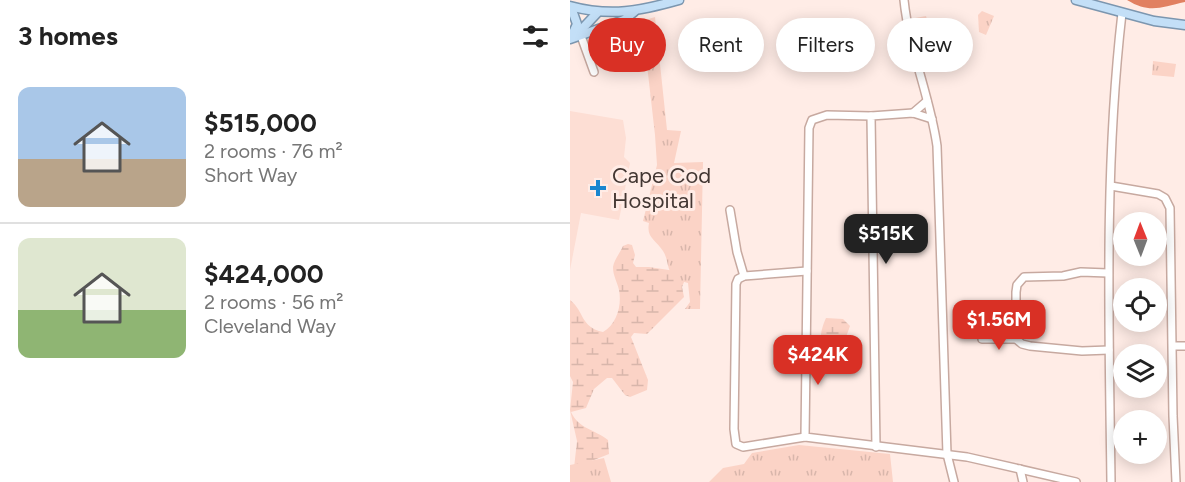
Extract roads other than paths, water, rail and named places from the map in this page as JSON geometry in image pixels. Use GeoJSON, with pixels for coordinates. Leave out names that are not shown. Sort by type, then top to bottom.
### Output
{"type":"FeatureCollection","features":[{"type":"Feature","properties":{"kind":"main road"},"geometry":{"type":"LineString","coordinates":[[570,6],[598,12],[634,12],[679,0]]}},
{"type":"Feature","properties":{"kind":"main road"},"geometry":{"type":"LineString","coordinates":[[1076,0],[1154,21],[1185,25]]}},
{"type":"Feature","properties":{"kind":"main road"},"geometry":{"type":"LineString","coordinates":[[570,6],[578,24],[573,36]]}},
{"type":"Feature","properties":{"kind":"main road"},"geometry":{"type":"LineString","coordinates":[[573,36],[598,12]]}},
{"type":"Feature","properties":{"kind":"main road"},"geometry":{"type":"LineString","coordinates":[[573,36],[624,20],[634,12]]}},
{"type":"Feature","properties":{"kind":"street"},"geometry":{"type":"LineString","coordinates":[[904,0],[909,37],[932,118],[937,146],[948,454],[954,482]]}},
{"type":"Feature","properties":{"kind":"street"},"geometry":{"type":"LineString","coordinates":[[1111,482],[1108,273],[1116,77],[1122,13]]}},
{"type":"Feature","properties":{"kind":"street"},"geometry":{"type":"LineString","coordinates":[[573,36],[588,62]]}},
{"type":"Feature","properties":{"kind":"street"},"geometry":{"type":"LineString","coordinates":[[913,113],[927,101]]}},
{"type":"Feature","properties":{"kind":"street"},"geometry":{"type":"LineString","coordinates":[[805,437],[810,123],[820,116],[913,113],[932,118]]}},
{"type":"Feature","properties":{"kind":"street"},"geometry":{"type":"LineString","coordinates":[[871,116],[876,447]]}},
{"type":"Feature","properties":{"kind":"street"},"geometry":{"type":"LineString","coordinates":[[1111,186],[1149,191],[1166,199],[1170,208],[1176,482]]}},
{"type":"Feature","properties":{"kind":"street"},"geometry":{"type":"LineString","coordinates":[[730,210],[736,252],[744,276]]}},
{"type":"Feature","properties":{"kind":"street"},"geometry":{"type":"LineString","coordinates":[[807,271],[744,276],[738,279],[736,284],[734,429],[736,444],[743,447],[805,437],[948,454],[1076,482]]}},
{"type":"Feature","properties":{"kind":"street"},"geometry":{"type":"LineString","coordinates":[[1016,339],[1016,292],[1017,285],[1024,277],[1063,276],[1081,272],[1108,273]]}},
{"type":"Feature","properties":{"kind":"street"},"geometry":{"type":"LineString","coordinates":[[982,339],[1016,339],[1030,346],[1082,351],[1109,350]]}},
{"type":"Feature","properties":{"kind":"street"},"geometry":{"type":"LineString","coordinates":[[1173,346],[1185,346]]}},
{"type":"Feature","properties":{"kind":"street"},"geometry":{"type":"LineString","coordinates":[[1020,469],[1023,482]]}},
{"type":"Feature","properties":{"kind":"place","name":"Cape Cod Hospital"},"geometry":{"type":"Point","coordinates":[598,188]}}]}
